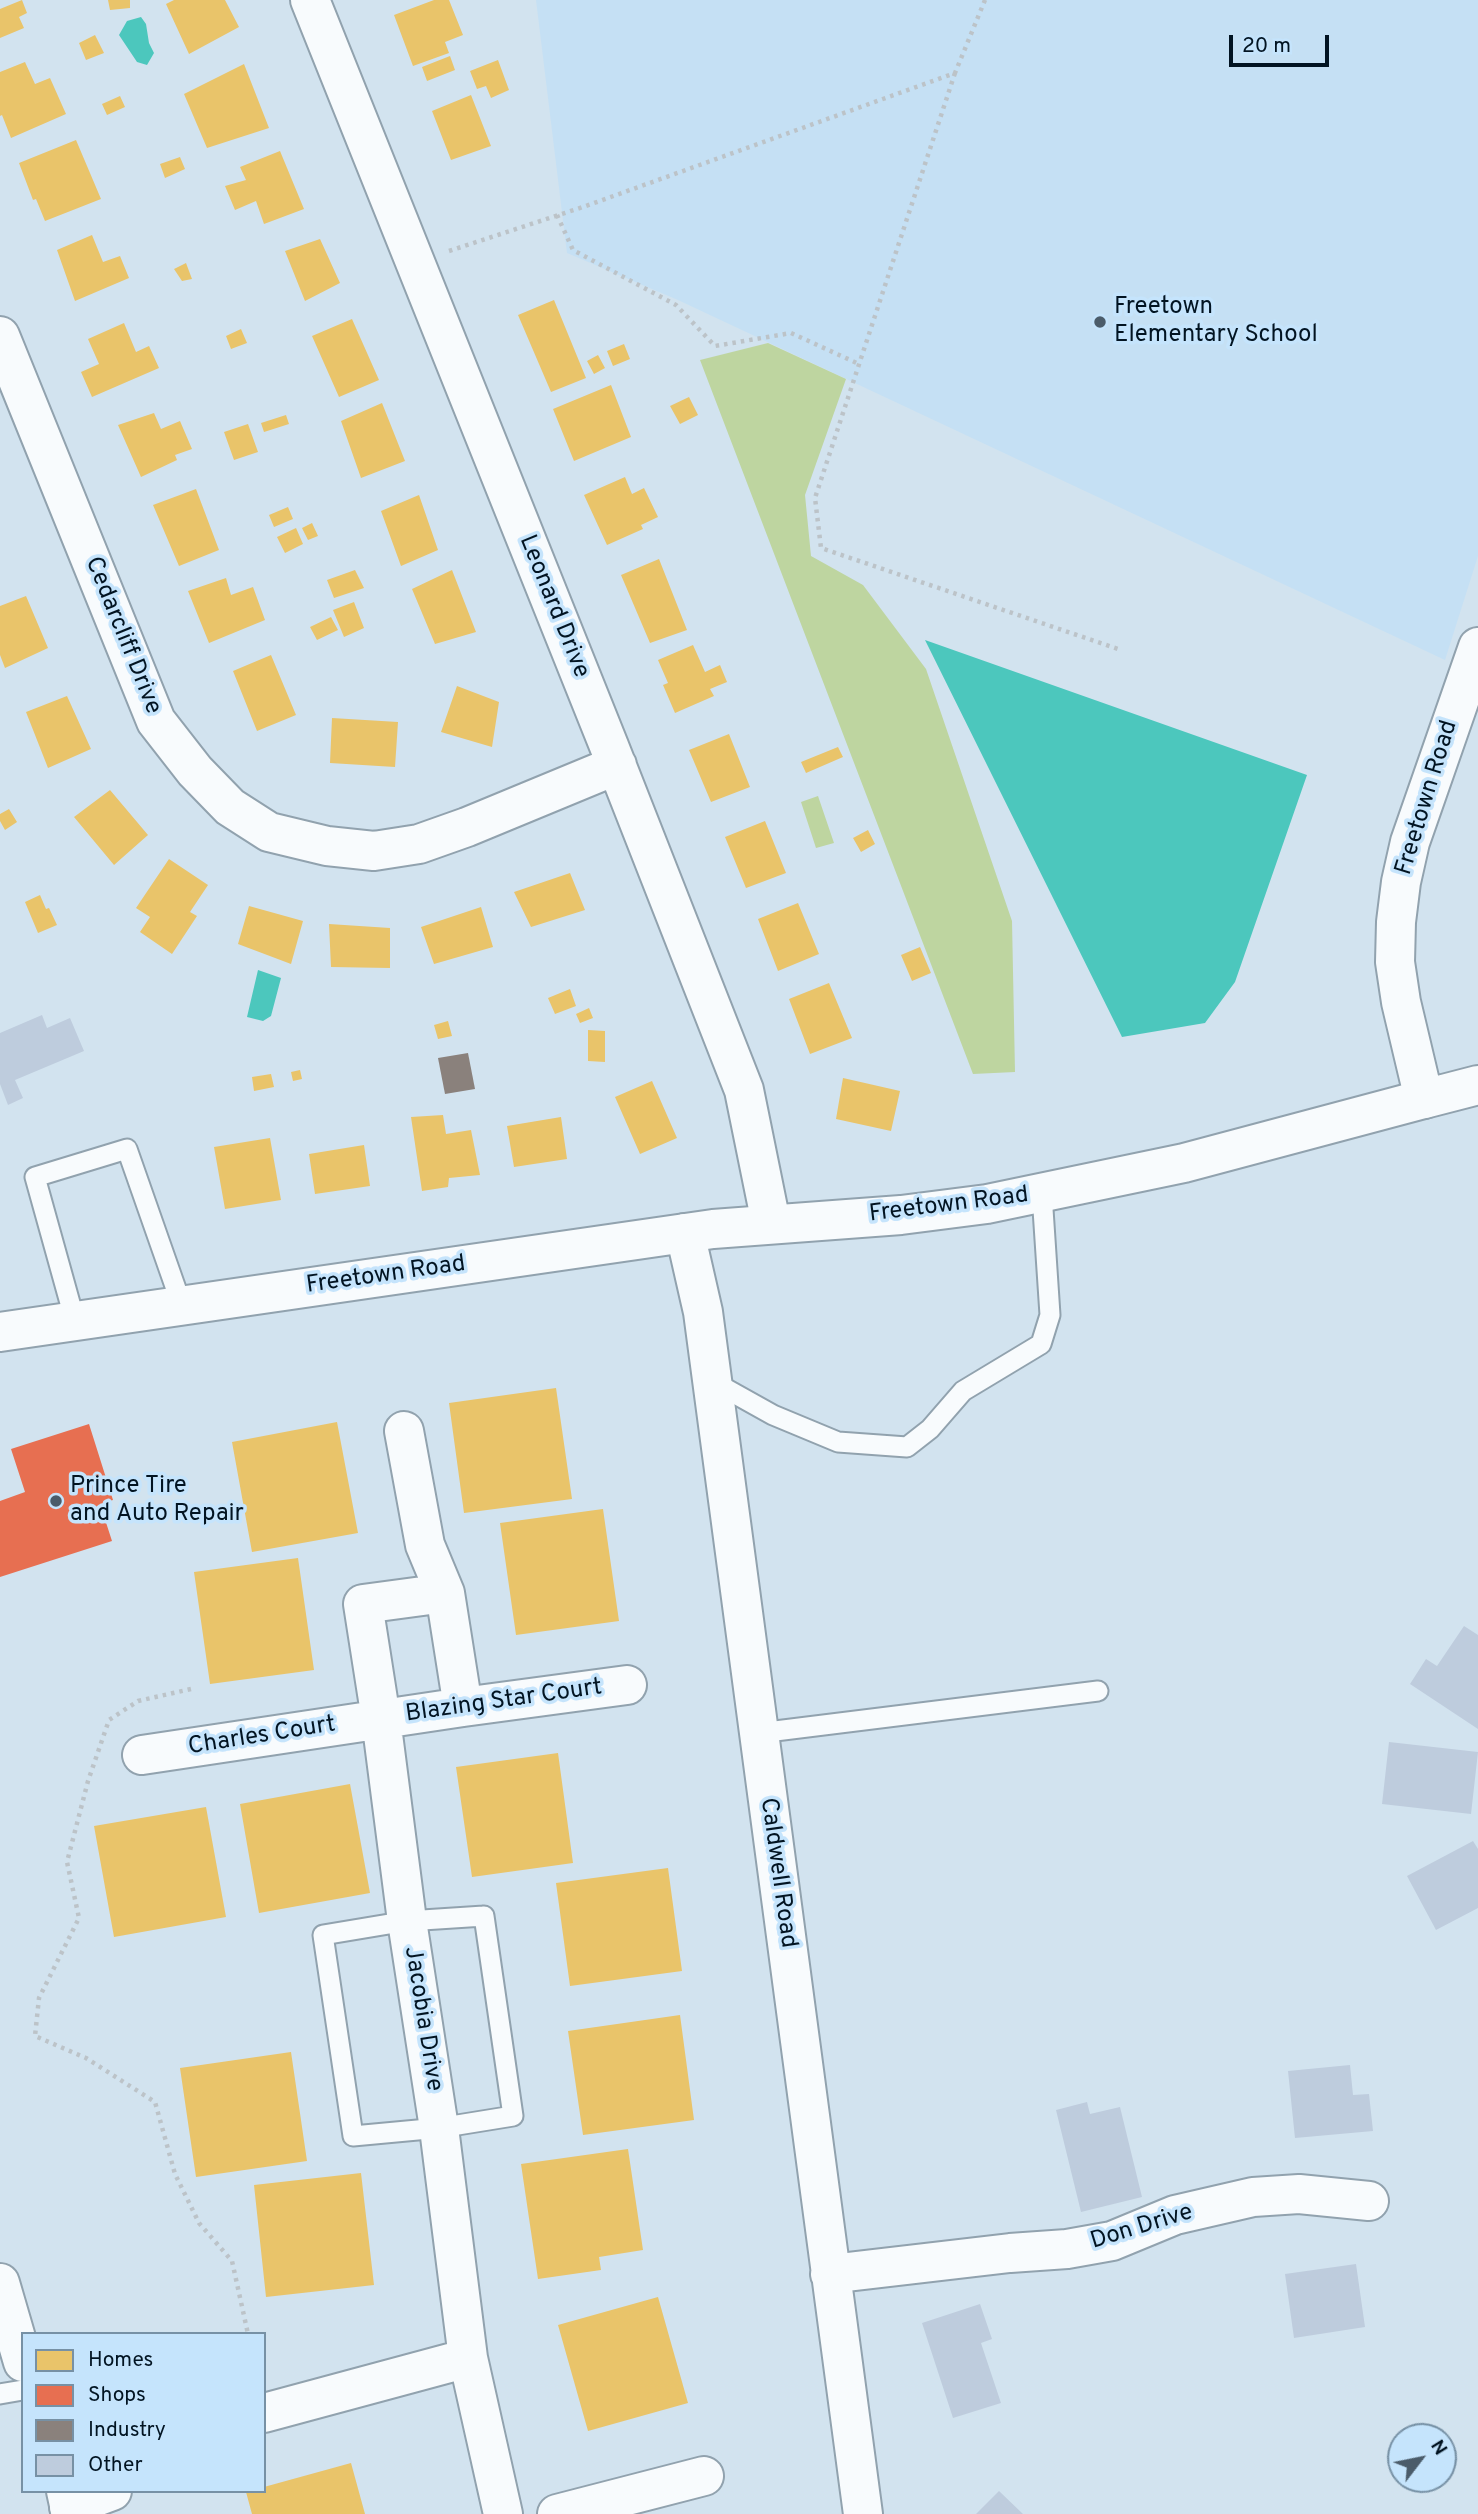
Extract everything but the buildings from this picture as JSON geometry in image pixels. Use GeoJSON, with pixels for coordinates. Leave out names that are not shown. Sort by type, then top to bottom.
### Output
{"type":"FeatureCollection","features":[{"type":"Feature","properties":{"kind":"street","name":"Leonard Drive"},"geometry":{"type":"LineString","coordinates":[[310,0],[617,765],[744,1090],[771,1223]]}},
{"type":"Feature","properties":{"kind":"street","name":"Cedarcliff Drive"},"geometry":{"type":"LineString","coordinates":[[0,337],[156,721],[195,771],[230,807],[269,832],[327,846],[374,850],[419,844],[617,765]]}},
{"type":"Feature","properties":{"kind":"street","name":"Freetown Road"},"geometry":{"type":"LineString","coordinates":[[0,1332],[685,1233],[771,1223],[901,1215],[987,1204],[1184,1163],[1424,1100],[1401,1002],[1395,962],[1396,922],[1410,842],[1478,647]]}},
{"type":"Feature","properties":{"kind":"street"},"geometry":{"type":"LineString","coordinates":[[1424,1100],[1478,1084]]}},
{"type":"Feature","properties":{"kind":"street","name":"Caldwell Road"},"geometry":{"type":"LineString","coordinates":[[685,1233],[703,1312],[863,2514]]}},
{"type":"Feature","properties":{"kind":"street"},"geometry":{"type":"LineString","coordinates":[[404,1431],[425,1545],[445,1593],[463,1707]]}},
{"type":"Feature","properties":{"kind":"street","name":"Jacobia Drive"},"geometry":{"type":"LineString","coordinates":[[445,1593],[363,1604],[439,2128],[468,2358],[503,2514]]}},
{"type":"Feature","properties":{"kind":"street","name":"Blazing Star Court"},"geometry":{"type":"LineString","coordinates":[[381,1719],[627,1685]]}},
{"type":"Feature","properties":{"kind":"street","name":"Charles Court"},"geometry":{"type":"LineString","coordinates":[[142,1755],[381,1719]]}},
{"type":"Feature","properties":{"kind":"street","name":"Don Drive"},"geometry":{"type":"LineString","coordinates":[[830,2274],[1067,2249],[1112,2241],[1175,2216],[1253,2197],[1299,2194],[1369,2201]]}},
{"type":"Feature","properties":{"kind":"street"},"geometry":{"type":"LineString","coordinates":[[0,2283],[21,2355]]}},
{"type":"Feature","properties":{"kind":"street"},"geometry":{"type":"LineString","coordinates":[[266,2412],[468,2358]]}},
{"type":"Feature","properties":{"kind":"street"},"geometry":{"type":"LineString","coordinates":[[557,2514],[704,2476]]}},
{"type":"Feature","properties":{"kind":"street"},"geometry":{"type":"LineString","coordinates":[[69,2504],[105,2493]]}},
{"type":"Feature","properties":{"kind":"lane"},"geometry":{"type":"LineString","coordinates":[[75,1321],[35,1177],[127,1149],[181,1306]]}},
{"type":"Feature","properties":{"kind":"lane"},"geometry":{"type":"LineString","coordinates":[[712,1381],[773,1415],[838,1443],[907,1447],[930,1429],[963,1391],[1041,1344],[1049,1315],[1042,1194]]}},
{"type":"Feature","properties":{"kind":"lane"},"geometry":{"type":"LineString","coordinates":[[758,1732],[1098,1691]]}},
{"type":"Feature","properties":{"kind":"lane"},"geometry":{"type":"LineString","coordinates":[[484,1916],[513,2116],[439,2128],[353,2136],[323,1936],[407,1921],[484,1916]]}},
{"type":"Feature","properties":{"kind":"lane"},"geometry":{"type":"LineString","coordinates":[[0,2394],[21,2390]]}},
{"type":"Feature","properties":{"kind":"path"},"geometry":{"type":"LineString","coordinates":[[985,0],[955,73],[815,498],[821,548],[1121,650]]}},
{"type":"Feature","properties":{"kind":"path"},"geometry":{"type":"LineString","coordinates":[[445,253],[955,73]]}},
{"type":"Feature","properties":{"kind":"path"},"geometry":{"type":"LineString","coordinates":[[557,215],[573,250],[676,305],[715,346],[791,333],[859,364]]}},
{"type":"Feature","properties":{"kind":"path"},"geometry":{"type":"LineString","coordinates":[[191,1689],[138,1701],[108,1720],[66,1862],[79,1918],[39,1998],[35,2036],[86,2058],[155,2102],[175,2174],[199,2222],[232,2261],[247,2332]]}},
{"type":"Feature","properties":{"kind":"shaded area","name":"Freetown Elementary School"},"geometry":{"type":"Polygon","coordinates":[[[536,0],[1478,0],[1478,556],[1445,660],[678,300],[567,253],[536,0]]]}},
{"type":"Feature","properties":{"kind":"shaded area"},"geometry":{"type":"Polygon","coordinates":[[[141,17],[146,24],[149,43],[154,53],[147,65],[137,62],[119,35],[127,21],[141,17]]]}},
{"type":"Feature","properties":{"kind":"shaded area"},"geometry":{"type":"Polygon","coordinates":[[[768,343],[846,379],[805,495],[811,556],[863,585],[926,669],[1012,921],[1015,1072],[973,1074],[700,360],[768,343]]]}},
{"type":"Feature","properties":{"kind":"shaded area"},"geometry":{"type":"Polygon","coordinates":[[[925,640],[1307,775],[1235,982],[1205,1023],[1122,1037],[925,640]]]}},
{"type":"Feature","properties":{"kind":"shaded area"},"geometry":{"type":"Polygon","coordinates":[[[818,796],[834,843],[816,848],[801,802],[818,796]]]}},
{"type":"Feature","properties":{"kind":"shaded area"},"geometry":{"type":"Polygon","coordinates":[[[258,970],[281,978],[271,1016],[263,1021],[247,1017],[258,970]]]}},
{"type":"Feature","properties":{"kind":"place","name":"Freetown Elementary School"},"geometry":{"type":"Point","coordinates":[1100,322]}},
{"type":"Feature","properties":{"kind":"place","name":"Prince Tire and Auto Repair"},"geometry":{"type":"Point","coordinates":[56,1501]}}]}
